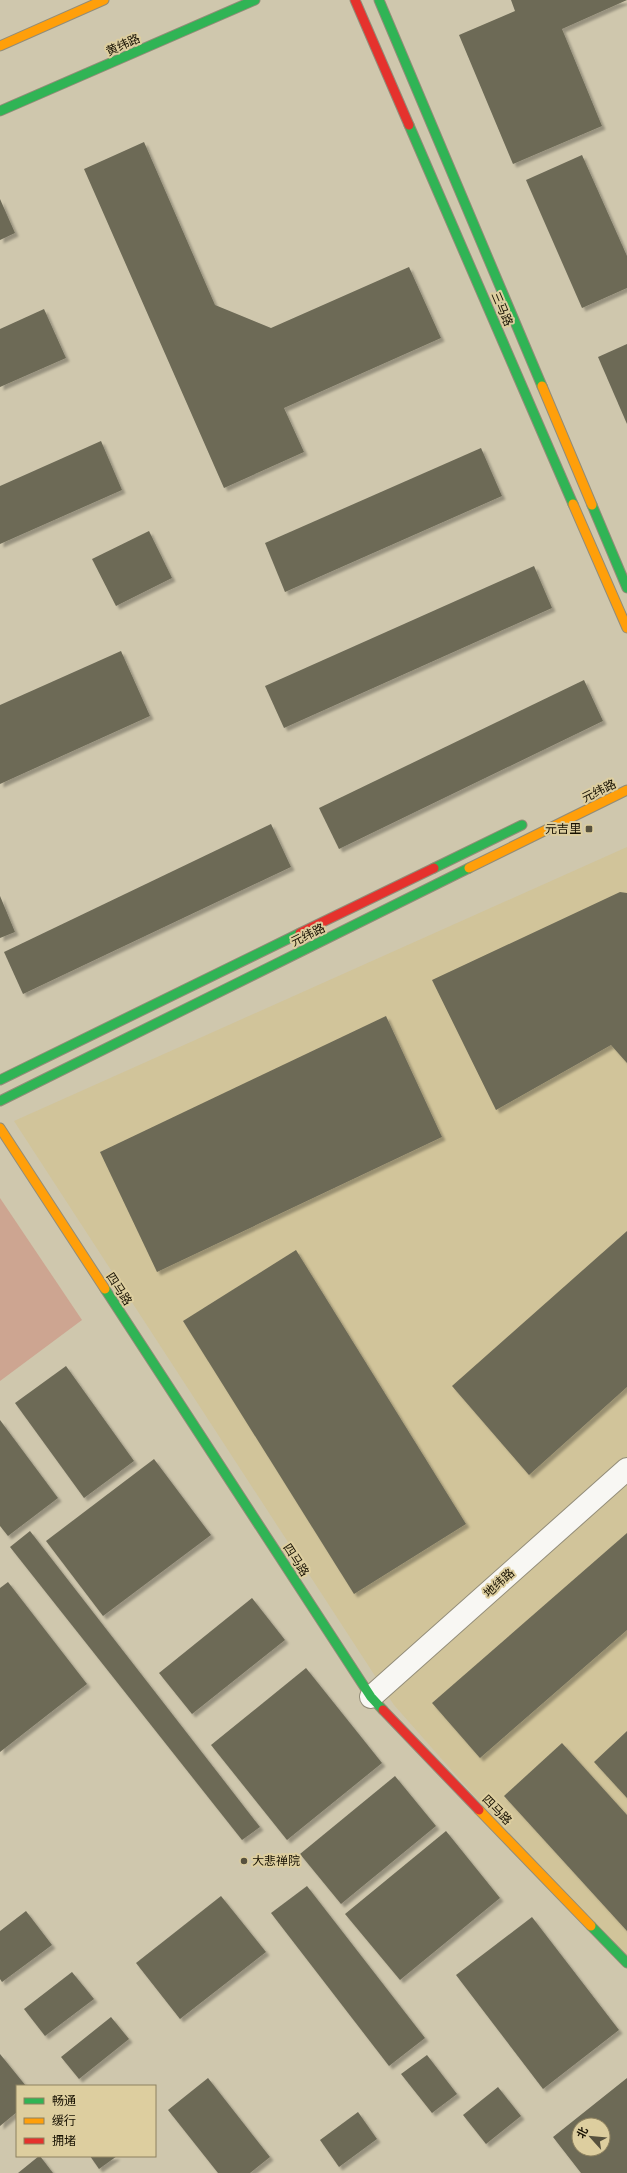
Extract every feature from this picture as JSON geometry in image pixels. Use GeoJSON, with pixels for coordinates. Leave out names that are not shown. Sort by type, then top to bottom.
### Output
{"type":"FeatureCollection","features":[{"type":"Feature","properties":{"kind":"street"},"geometry":{"type":"LineString","coordinates":[[0,46],[104,0]]}},
{"type":"Feature","properties":{"kind":"street","name":"黄纬路"},"geometry":{"type":"LineString","coordinates":[[0,111],[255,0]]}},
{"type":"Feature","properties":{"kind":"street","name":"三马路"},"geometry":{"type":"LineString","coordinates":[[356,0],[627,628]]}},
{"type":"Feature","properties":{"kind":"street","name":"三马路"},"geometry":{"type":"LineString","coordinates":[[379,0],[627,588]]}},
{"type":"Feature","properties":{"kind":"street","name":"元纬路"},"geometry":{"type":"LineString","coordinates":[[0,1100],[627,790]]}},
{"type":"Feature","properties":{"kind":"street","name":"元纬路"},"geometry":{"type":"LineString","coordinates":[[0,1080],[527,823]]}},
{"type":"Feature","properties":{"kind":"street","name":"四马路"},"geometry":{"type":"LineString","coordinates":[[0,1128],[371,1697],[627,1962]]}},
{"type":"Feature","properties":{"kind":"street","name":"地纬路"},"geometry":{"type":"LineString","coordinates":[[371,1697],[627,1469]]}},
{"type":"Feature","properties":{"kind":"shaded area"},"geometry":{"type":"Polygon","coordinates":[[[627,847],[627,1969],[394,1705],[14,1121],[627,847]]]}},
{"type":"Feature","properties":{"kind":"shaded area"},"geometry":{"type":"Polygon","coordinates":[[[0,1198],[82,1320],[0,1381],[0,1198]]]}},
{"type":"Feature","properties":{"kind":"building"},"geometry":{"type":"Polygon","coordinates":[[[511,0],[627,0],[562,29],[602,126],[513,164],[459,35],[515,11],[511,0]]]}},
{"type":"Feature","properties":{"kind":"building"},"geometry":{"type":"Polygon","coordinates":[[[144,142],[215,305],[271,328],[409,267],[441,338],[284,408],[304,452],[224,488],[84,169],[144,142]]]}},
{"type":"Feature","properties":{"kind":"building"},"geometry":{"type":"Polygon","coordinates":[[[582,155],[627,256],[627,288],[582,308],[526,180],[582,155]]]}},
{"type":"Feature","properties":{"kind":"building"},"geometry":{"type":"Polygon","coordinates":[[[0,199],[15,233],[0,240],[0,199]]]}},
{"type":"Feature","properties":{"kind":"building"},"geometry":{"type":"Polygon","coordinates":[[[44,309],[66,358],[0,387],[0,329],[44,309]]]}},
{"type":"Feature","properties":{"kind":"building"},"geometry":{"type":"Polygon","coordinates":[[[627,344],[627,424],[598,357],[627,344]]]}},
{"type":"Feature","properties":{"kind":"building"},"geometry":{"type":"Polygon","coordinates":[[[101,441],[122,490],[0,544],[0,486],[101,441]]]}},
{"type":"Feature","properties":{"kind":"building"},"geometry":{"type":"Polygon","coordinates":[[[481,448],[502,496],[285,592],[265,543],[481,448]]]}},
{"type":"Feature","properties":{"kind":"building"},"geometry":{"type":"Polygon","coordinates":[[[149,531],[172,578],[116,606],[92,559],[149,531]]]}},
{"type":"Feature","properties":{"kind":"building"},"geometry":{"type":"Polygon","coordinates":[[[534,566],[552,608],[284,728],[265,686],[534,566]]]}},
{"type":"Feature","properties":{"kind":"building"},"geometry":{"type":"Polygon","coordinates":[[[121,651],[150,716],[0,784],[0,705],[121,651]]]}},
{"type":"Feature","properties":{"kind":"building"},"geometry":{"type":"Polygon","coordinates":[[[584,680],[603,721],[339,849],[319,808],[584,680]]]}},
{"type":"Feature","properties":{"kind":"building"},"geometry":{"type":"Polygon","coordinates":[[[271,824],[291,867],[23,994],[4,952],[271,824]]]}},
{"type":"Feature","properties":{"kind":"building"},"geometry":{"type":"Polygon","coordinates":[[[620,892],[627,893],[627,1063],[611,1045],[496,1110],[432,980],[620,892]]]}},
{"type":"Feature","properties":{"kind":"building"},"geometry":{"type":"Polygon","coordinates":[[[0,896],[15,932],[0,938],[0,896]]]}},
{"type":"Feature","properties":{"kind":"building"},"geometry":{"type":"Polygon","coordinates":[[[386,1016],[442,1137],[157,1272],[100,1152],[386,1016]]]}},
{"type":"Feature","properties":{"kind":"building"},"geometry":{"type":"Polygon","coordinates":[[[627,1231],[627,1387],[529,1475],[452,1386],[627,1231]]]}},
{"type":"Feature","properties":{"kind":"building"},"geometry":{"type":"Polygon","coordinates":[[[296,1250],[466,1524],[354,1594],[183,1321],[296,1250]]]}},
{"type":"Feature","properties":{"kind":"building"},"geometry":{"type":"Polygon","coordinates":[[[66,1366],[134,1461],[84,1498],[15,1403],[66,1366]]]}},
{"type":"Feature","properties":{"kind":"building"},"geometry":{"type":"Polygon","coordinates":[[[0,1420],[58,1498],[8,1536],[0,1526],[0,1420]]]}},
{"type":"Feature","properties":{"kind":"building"},"geometry":{"type":"Polygon","coordinates":[[[154,1459],[211,1535],[103,1616],[46,1541],[154,1459]]]}},
{"type":"Feature","properties":{"kind":"building"},"geometry":{"type":"Polygon","coordinates":[[[30,1531],[260,1827],[242,1840],[10,1547],[30,1531]]]}},
{"type":"Feature","properties":{"kind":"building"},"geometry":{"type":"Polygon","coordinates":[[[627,1533],[627,1630],[480,1758],[432,1703],[627,1533]]]}},
{"type":"Feature","properties":{"kind":"building"},"geometry":{"type":"Polygon","coordinates":[[[8,1582],[87,1684],[0,1752],[0,1588],[8,1582]]]}},
{"type":"Feature","properties":{"kind":"building"},"geometry":{"type":"Polygon","coordinates":[[[252,1598],[285,1640],[192,1714],[159,1673],[252,1598]]]}},
{"type":"Feature","properties":{"kind":"building"},"geometry":{"type":"Polygon","coordinates":[[[306,1668],[382,1763],[287,1840],[211,1745],[306,1668]]]}},
{"type":"Feature","properties":{"kind":"building"},"geometry":{"type":"Polygon","coordinates":[[[627,1731],[627,1798],[594,1762],[627,1731]]]}},
{"type":"Feature","properties":{"kind":"building"},"geometry":{"type":"Polygon","coordinates":[[[562,1743],[627,1815],[627,1931],[504,1796],[562,1743]]]}},
{"type":"Feature","properties":{"kind":"building"},"geometry":{"type":"Polygon","coordinates":[[[395,1776],[436,1826],[341,1904],[300,1854],[395,1776]]]}},
{"type":"Feature","properties":{"kind":"building"},"geometry":{"type":"Polygon","coordinates":[[[446,1831],[500,1898],[400,1980],[345,1914],[446,1831]]]}},
{"type":"Feature","properties":{"kind":"building"},"geometry":{"type":"Polygon","coordinates":[[[307,1886],[425,2038],[389,2066],[271,1913],[307,1886]]]}},
{"type":"Feature","properties":{"kind":"building"},"geometry":{"type":"Polygon","coordinates":[[[221,1896],[266,1952],[180,2019],[136,1963],[221,1896]]]}},
{"type":"Feature","properties":{"kind":"building"},"geometry":{"type":"Polygon","coordinates":[[[26,1911],[52,1945],[2,1982],[0,1979],[0,1931],[26,1911]]]}},
{"type":"Feature","properties":{"kind":"building"},"geometry":{"type":"Polygon","coordinates":[[[532,1917],[619,2030],[543,2089],[456,1975],[532,1917]]]}},
{"type":"Feature","properties":{"kind":"building"},"geometry":{"type":"Polygon","coordinates":[[[72,1972],[94,1999],[45,2036],[24,2009],[72,1972]]]}},
{"type":"Feature","properties":{"kind":"building"},"geometry":{"type":"Polygon","coordinates":[[[111,2017],[129,2039],[79,2079],[61,2057],[111,2017]]]}},
{"type":"Feature","properties":{"kind":"building"},"geometry":{"type":"Polygon","coordinates":[[[0,2054],[25,2085],[16,2085],[16,2113],[0,2126],[0,2054]]]}},
{"type":"Feature","properties":{"kind":"building"},"geometry":{"type":"Polygon","coordinates":[[[427,2055],[457,2094],[432,2113],[401,2074],[427,2055]]]}},
{"type":"Feature","properties":{"kind":"building"},"geometry":{"type":"Polygon","coordinates":[[[208,2078],[270,2157],[250,2173],[218,2173],[168,2110],[208,2078]]]}},
{"type":"Feature","properties":{"kind":"building"},"geometry":{"type":"Polygon","coordinates":[[[627,2078],[627,2173],[581,2173],[553,2137],[571,2123],[571,2157],[611,2157],[611,2117],[578,2117],[627,2078]]]}},
{"type":"Feature","properties":{"kind":"building"},"geometry":{"type":"Polygon","coordinates":[[[498,2087],[521,2116],[486,2144],[463,2115],[498,2087]]]}},
{"type":"Feature","properties":{"kind":"building"},"geometry":{"type":"Polygon","coordinates":[[[358,2112],[377,2139],[339,2167],[320,2140],[358,2112]]]}},
{"type":"Feature","properties":{"kind":"building"},"geometry":{"type":"Polygon","coordinates":[[[38,2157],[41,2157],[53,2173],[18,2173],[38,2157]]]}},
{"type":"Feature","properties":{"kind":"building"},"geometry":{"type":"Polygon","coordinates":[[[91,2157],[116,2157],[99,2169],[91,2157]]]}},
{"type":"Feature","properties":{"kind":"traffic: fast"},"geometry":{"type":"LineString","coordinates":[[0,111],[255,0]]}},
{"type":"Feature","properties":{"kind":"traffic: fast"},"geometry":{"type":"LineString","coordinates":[[379,0],[542,386]]}},
{"type":"Feature","properties":{"kind":"traffic: fast"},"geometry":{"type":"LineString","coordinates":[[409,125],[573,504]]}},
{"type":"Feature","properties":{"kind":"traffic: fast"},"geometry":{"type":"LineString","coordinates":[[592,505],[627,588]]}},
{"type":"Feature","properties":{"kind":"traffic: fast"},"geometry":{"type":"LineString","coordinates":[[434,868],[522,825]]}},
{"type":"Feature","properties":{"kind":"traffic: fast"},"geometry":{"type":"LineString","coordinates":[[0,1101],[469,868]]}},
{"type":"Feature","properties":{"kind":"traffic: fast"},"geometry":{"type":"LineString","coordinates":[[0,1080],[300,933]]}},
{"type":"Feature","properties":{"kind":"traffic: fast"},"geometry":{"type":"LineString","coordinates":[[105,1289],[371,1697],[383,1710]]}},
{"type":"Feature","properties":{"kind":"traffic: fast"},"geometry":{"type":"LineString","coordinates":[[591,1926],[627,1963]]}},
{"type":"Feature","properties":{"kind":"traffic: slow"},"geometry":{"type":"LineString","coordinates":[[0,46],[104,0]]}},
{"type":"Feature","properties":{"kind":"traffic: slow"},"geometry":{"type":"LineString","coordinates":[[542,386],[592,505]]}},
{"type":"Feature","properties":{"kind":"traffic: slow"},"geometry":{"type":"LineString","coordinates":[[573,504],[627,628]]}},
{"type":"Feature","properties":{"kind":"traffic: slow"},"geometry":{"type":"LineString","coordinates":[[469,868],[627,790]]}},
{"type":"Feature","properties":{"kind":"traffic: slow"},"geometry":{"type":"LineString","coordinates":[[0,1128],[105,1289]]}},
{"type":"Feature","properties":{"kind":"traffic: slow"},"geometry":{"type":"LineString","coordinates":[[479,1810],[591,1926]]}},
{"type":"Feature","properties":{"kind":"traffic: jam"},"geometry":{"type":"LineString","coordinates":[[355,0],[409,125]]}},
{"type":"Feature","properties":{"kind":"traffic: jam"},"geometry":{"type":"LineString","coordinates":[[300,933],[434,868]]}},
{"type":"Feature","properties":{"kind":"traffic: jam"},"geometry":{"type":"LineString","coordinates":[[383,1710],[479,1810]]}},
{"type":"Feature","properties":{"kind":"place","name":"元吉里"},"geometry":{"type":"Point","coordinates":[589,829]}},
{"type":"Feature","properties":{"kind":"place","name":"大悲禅院"},"geometry":{"type":"Point","coordinates":[244,1861]}}]}
